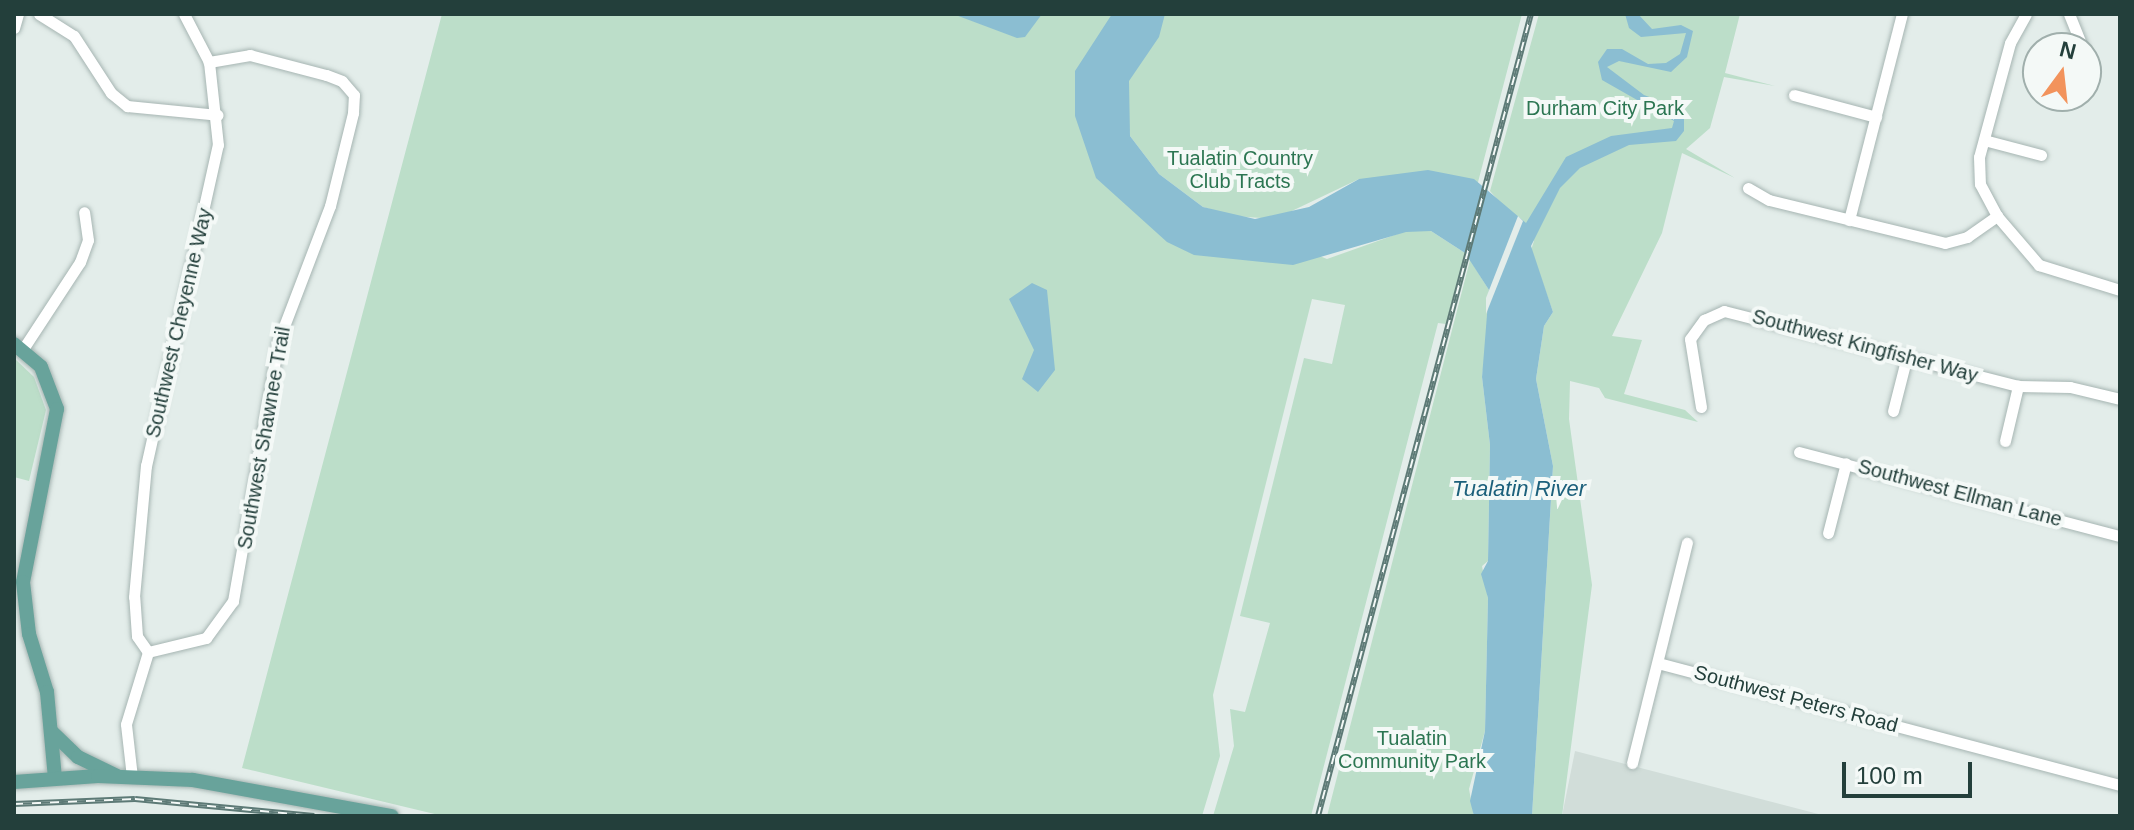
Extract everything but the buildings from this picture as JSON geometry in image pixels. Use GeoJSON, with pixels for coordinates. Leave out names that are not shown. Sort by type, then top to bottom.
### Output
{"type":"FeatureCollection","features":[{"type":"Feature","properties":{"kind":"main road"},"geometry":{"type":"LineString","coordinates":[[18,347],[49,379],[57,409],[23,582],[52,732],[55,778]]}},
{"type":"Feature","properties":{"kind":"main road"},"geometry":{"type":"LineString","coordinates":[[52,732],[78,757],[124,776]]}},
{"type":"Feature","properties":{"kind":"main road"},"geometry":{"type":"LineString","coordinates":[[14,782],[124,776],[254,787],[392,816]]}},
{"type":"Feature","properties":{"kind":"street"},"geometry":{"type":"LineString","coordinates":[[14,28],[18,14]]}},
{"type":"Feature","properties":{"kind":"street"},"geometry":{"type":"LineString","coordinates":[[39,14],[74,36],[111,93],[127,106],[218,115]]}},
{"type":"Feature","properties":{"kind":"street","name":"Southwest Cheyenne Way"},"geometry":{"type":"LineString","coordinates":[[148,652],[137,636],[134,597],[146,466],[162,378],[214,179],[218,115],[209,62],[184,14]]}},
{"type":"Feature","properties":{"kind":"street"},"geometry":{"type":"LineString","coordinates":[[1849,220],[1902,14]]}},
{"type":"Feature","properties":{"kind":"street"},"geometry":{"type":"LineString","coordinates":[[2026,14],[2010,43],[1984,140],[1978,176],[1997,216],[2039,265],[2120,290]]}},
{"type":"Feature","properties":{"kind":"street","name":"Southwest Shawnee Trail"},"geometry":{"type":"LineString","coordinates":[[148,652],[206,638],[233,601],[278,342],[330,206],[353,113],[354,95],[342,81],[326,75],[250,55],[209,62]]}},
{"type":"Feature","properties":{"kind":"street"},"geometry":{"type":"LineString","coordinates":[[1794,95],[1876,117]]}},
{"type":"Feature","properties":{"kind":"street"},"geometry":{"type":"LineString","coordinates":[[1984,140],[2041,155]]}},
{"type":"Feature","properties":{"kind":"street"},"geometry":{"type":"LineString","coordinates":[[1748,188],[1769,200],[1945,243],[1967,237],[1997,216]]}},
{"type":"Feature","properties":{"kind":"street"},"geometry":{"type":"LineString","coordinates":[[18,347],[80,262],[88,240],[84,212]]}},
{"type":"Feature","properties":{"kind":"street","name":"Southwest Kingfisher Way"},"geometry":{"type":"LineString","coordinates":[[1701,407],[1690,339],[1704,320],[1724,311],[2018,386],[2070,387],[2120,399]]}},
{"type":"Feature","properties":{"kind":"street"},"geometry":{"type":"LineString","coordinates":[[1893,411],[1907,356]]}},
{"type":"Feature","properties":{"kind":"street"},"geometry":{"type":"LineString","coordinates":[[2005,441],[2018,386]]}},
{"type":"Feature","properties":{"kind":"street","name":"Southwest Ellman Lane"},"geometry":{"type":"LineString","coordinates":[[1799,452],[2120,536]]}},
{"type":"Feature","properties":{"kind":"street"},"geometry":{"type":"LineString","coordinates":[[1828,533],[1846,463]]}},
{"type":"Feature","properties":{"kind":"street"},"geometry":{"type":"LineString","coordinates":[[1632,763],[1687,543]]}},
{"type":"Feature","properties":{"kind":"street"},"geometry":{"type":"LineString","coordinates":[[124,776],[126,724],[148,652]]}},
{"type":"Feature","properties":{"kind":"street","name":"Southwest Peters Road"},"geometry":{"type":"LineString","coordinates":[[1658,663],[2120,785]]}},
{"type":"Feature","properties":{"kind":"shaded area"},"geometry":{"type":"Polygon","coordinates":[[[1575,751],[1826,816],[1562,816],[1575,751]]]}},
{"type":"Feature","properties":{"kind":"green space","name":"Tualatin Country Club Tracts"},"geometry":{"type":"Polygon","coordinates":[[[442,14],[1522,14],[1477,186],[1359,179],[1275,219],[1233,216],[1203,207],[1159,174],[1130,136],[1125,102],[1119,123],[1157,175],[1203,209],[1327,259],[1406,231],[1431,231],[1465,253],[1446,324],[1438,323],[1311,816],[1213,816],[1234,746],[1230,709],[1245,712],[1270,623],[1240,616],[1304,358],[1332,364],[1345,305],[1312,299],[1213,695],[1220,756],[1202,816],[443,816],[242,768],[442,14]]]}},
{"type":"Feature","properties":{"kind":"green space","name":"Durham City Park"},"geometry":{"type":"Polygon","coordinates":[[[1539,14],[1740,14],[1725,73],[1775,86],[1724,77],[1710,128],[1686,149],[1735,178],[1682,153],[1662,233],[1612,336],[1642,340],[1624,394],[1685,410],[1698,422],[1605,398],[1599,388],[1570,381],[1569,419],[1592,585],[1562,816],[1532,816],[1553,466],[1536,379],[1544,326],[1553,312],[1531,250],[1534,241],[1490,191],[1539,14]]]}},
{"type":"Feature","properties":{"kind":"green space","name":"Tualatin Community Park"},"geometry":{"type":"Polygon","coordinates":[[[1470,260],[1489,290],[1491,308],[1482,377],[1490,445],[1488,561],[1482,566],[1488,598],[1485,731],[1469,789],[1474,816],[1327,816],[1470,260]]]}},
{"type":"Feature","properties":{"kind":"green space"},"geometry":{"type":"Polygon","coordinates":[[[14,358],[34,377],[46,410],[29,481],[14,477],[14,358]]]}},
{"type":"Feature","properties":{"kind":"water"},"geometry":{"type":"Polygon","coordinates":[[[953,14],[1042,14],[1025,37],[1017,38],[953,14]]]}},
{"type":"Feature","properties":{"kind":"water","name":"Tualatin River"},"geometry":{"type":"Polygon","coordinates":[[[1112,14],[1165,14],[1159,37],[1129,81],[1130,136],[1159,174],[1203,207],[1255,219],[1309,207],[1359,179],[1428,170],[1474,179],[1526,223],[1566,157],[1611,136],[1672,128],[1674,121],[1602,80],[1598,62],[1607,49],[1622,49],[1648,64],[1666,63],[1680,54],[1686,33],[1641,37],[1629,28],[1625,14],[1638,14],[1652,29],[1681,25],[1693,31],[1687,57],[1671,72],[1619,61],[1607,67],[1644,95],[1684,110],[1684,131],[1676,141],[1629,145],[1580,168],[1560,188],[1531,246],[1553,312],[1544,326],[1536,379],[1553,466],[1532,816],[1474,816],[1470,801],[1485,731],[1488,598],[1481,574],[1488,561],[1490,445],[1482,377],[1489,290],[1465,253],[1431,231],[1406,232],[1293,265],[1194,255],[1167,242],[1096,178],[1075,116],[1075,71],[1112,14]]]}},
{"type":"Feature","properties":{"kind":"water"},"geometry":{"type":"Polygon","coordinates":[[[1032,283],[1047,290],[1055,370],[1038,392],[1022,379],[1034,350],[1009,299],[1032,283]]]}},
{"type":"Feature","properties":{"kind":"pier"},"geometry":{"type":"Polygon","coordinates":[[[1518,216],[1523,221],[1486,314],[1486,298],[1518,216]]]}},
{"type":"Feature","properties":{"kind":"railway"},"geometry":{"type":"LineString","coordinates":[[1318,816],[1531,14]]}},
{"type":"Feature","properties":{"kind":"railway"},"geometry":{"type":"LineString","coordinates":[[14,804],[135,799],[314,816]]}}]}
